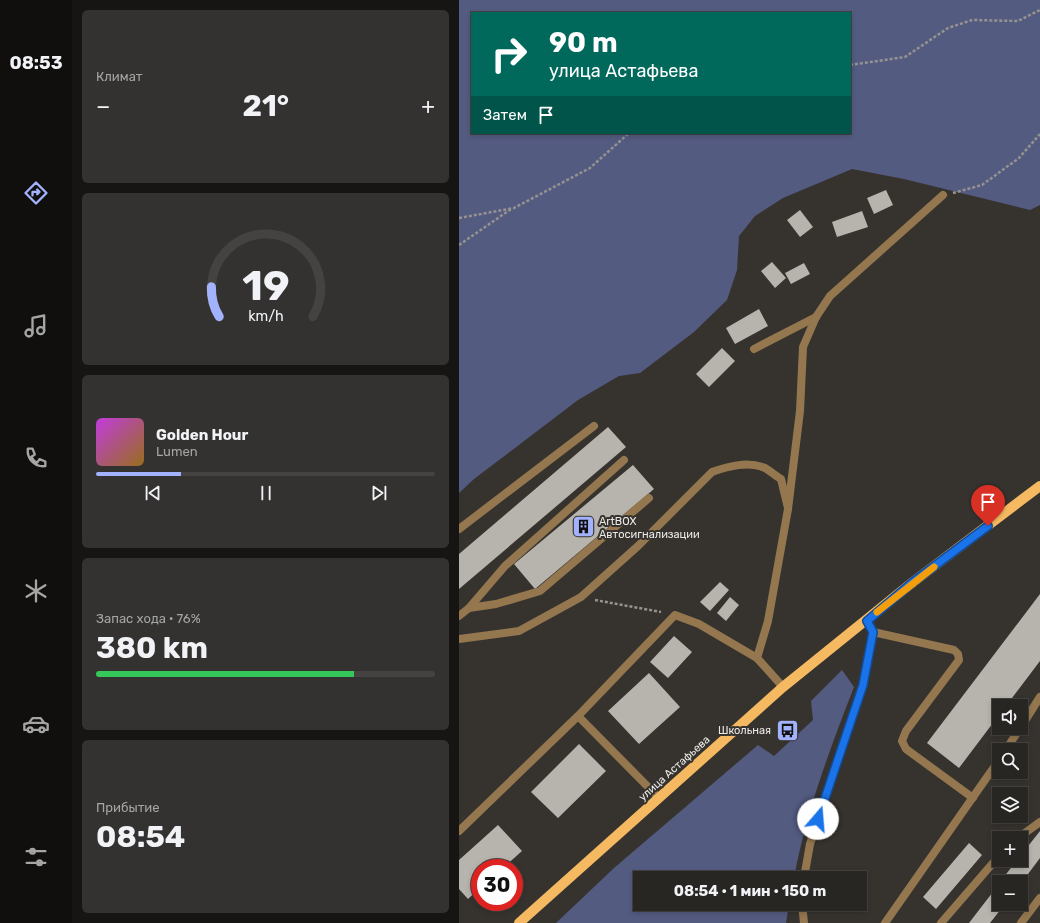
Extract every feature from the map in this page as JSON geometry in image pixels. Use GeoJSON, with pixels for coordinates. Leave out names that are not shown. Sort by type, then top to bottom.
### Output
{"type":"FeatureCollection","features":[{"type":"Feature","properties":{"kind":"main road","name":"улица Астафьева"},"geometry":{"type":"LineString","coordinates":[[519,923],[783,687],[867,621],[913,582],[1040,486]]}},
{"type":"Feature","properties":{"kind":"street"},"geometry":{"type":"LineString","coordinates":[[757,658],[768,621],[789,509],[800,411],[803,347],[816,317],[830,296],[943,196]]}},
{"type":"Feature","properties":{"kind":"street"},"geometry":{"type":"LineString","coordinates":[[754,349],[816,317]]}},
{"type":"Feature","properties":{"kind":"street"},"geometry":{"type":"LineString","coordinates":[[459,529],[595,426]]}},
{"type":"Feature","properties":{"kind":"street"},"geometry":{"type":"LineString","coordinates":[[459,616],[469,608],[505,566],[625,460]]}},
{"type":"Feature","properties":{"kind":"street"},"geometry":{"type":"LineString","coordinates":[[459,639],[519,631],[581,598],[638,546],[713,472],[729,466],[745,465],[765,468],[781,479],[789,509]]}},
{"type":"Feature","properties":{"kind":"street"},"geometry":{"type":"LineString","coordinates":[[469,608],[496,604],[540,591],[649,498]]}},
{"type":"Feature","properties":{"kind":"street"},"geometry":{"type":"LineString","coordinates":[[459,831],[578,716],[675,615],[699,624],[757,658],[783,687]]}},
{"type":"Feature","properties":{"kind":"street"},"geometry":{"type":"LineString","coordinates":[[805,871],[810,844],[863,685],[873,632],[867,621]]}},
{"type":"Feature","properties":{"kind":"street"},"geometry":{"type":"LineString","coordinates":[[873,632],[954,650],[959,654],[959,660],[907,731],[902,742],[906,749],[973,798]]}},
{"type":"Feature","properties":{"kind":"street"},"geometry":{"type":"LineString","coordinates":[[1028,716],[1040,697]]}},
{"type":"Feature","properties":{"kind":"street"},"geometry":{"type":"LineString","coordinates":[[578,716],[659,798]]}},
{"type":"Feature","properties":{"kind":"street"},"geometry":{"type":"LineString","coordinates":[[885,923],[992,770]]}},
{"type":"Feature","properties":{"kind":"street"},"geometry":{"type":"LineString","coordinates":[[1027,831],[1040,822]]}},
{"type":"Feature","properties":{"kind":"street"},"geometry":{"type":"LineString","coordinates":[[941,923],[992,864]]}},
{"type":"Feature","properties":{"kind":"street"},"geometry":{"type":"LineString","coordinates":[[1021,923],[1040,898]]}},
{"type":"Feature","properties":{"kind":"street"},"geometry":{"type":"LineString","coordinates":[[803,911],[804,923]]}},
{"type":"Feature","properties":{"kind":"path"},"geometry":{"type":"LineString","coordinates":[[851,65],[905,57],[948,28],[972,20],[1018,21],[1040,10]]}},
{"type":"Feature","properties":{"kind":"path"},"geometry":{"type":"LineString","coordinates":[[459,245],[514,208],[590,168],[628,134]]}},
{"type":"Feature","properties":{"kind":"path"},"geometry":{"type":"LineString","coordinates":[[943,196],[982,185],[1019,158],[1040,134]]}},
{"type":"Feature","properties":{"kind":"path"},"geometry":{"type":"LineString","coordinates":[[459,218],[514,208]]}},
{"type":"Feature","properties":{"kind":"path"},"geometry":{"type":"LineString","coordinates":[[581,598],[675,615]]}},
{"type":"Feature","properties":{"kind":"shaded area"},"geometry":{"type":"Polygon","coordinates":[[[459,0],[1040,0],[1040,205],[1030,210],[904,179],[852,169],[783,198],[755,216],[739,236],[737,270],[727,300],[694,332],[640,373],[619,376],[578,400],[474,479],[459,493],[459,0]]]}},
{"type":"Feature","properties":{"kind":"shaded area"},"geometry":{"type":"Polygon","coordinates":[[[842,670],[854,687],[812,805],[795,871],[633,871],[633,911],[788,911],[786,923],[556,923],[614,868],[758,745],[774,756],[813,720],[811,701],[842,670]]]}},
{"type":"Feature","properties":{"kind":"building"},"geometry":{"type":"Polygon","coordinates":[[[886,190],[893,205],[874,214],[867,198],[886,190]]]}},
{"type":"Feature","properties":{"kind":"building"},"geometry":{"type":"Polygon","coordinates":[[[800,210],[813,227],[800,237],[787,220],[800,210]]]}},
{"type":"Feature","properties":{"kind":"building"},"geometry":{"type":"Polygon","coordinates":[[[862,211],[868,227],[837,237],[832,222],[862,211]]]}},
{"type":"Feature","properties":{"kind":"building"},"geometry":{"type":"Polygon","coordinates":[[[772,262],[786,278],[775,288],[761,271],[772,262]]]}},
{"type":"Feature","properties":{"kind":"building"},"geometry":{"type":"Polygon","coordinates":[[[804,263],[810,274],[791,284],[785,273],[804,263]]]}},
{"type":"Feature","properties":{"kind":"building"},"geometry":{"type":"Polygon","coordinates":[[[759,309],[768,326],[735,344],[726,328],[759,309]]]}},
{"type":"Feature","properties":{"kind":"building"},"geometry":{"type":"Polygon","coordinates":[[[722,348],[735,361],[709,387],[696,374],[722,348]]]}},
{"type":"Feature","properties":{"kind":"building"},"geometry":{"type":"Polygon","coordinates":[[[608,427],[626,447],[459,589],[459,554],[608,427]]]}},
{"type":"Feature","properties":{"kind":"building","name":"ArtBOX Автосигнализации"},"geometry":{"type":"Polygon","coordinates":[[[633,465],[654,489],[535,589],[514,564],[633,465]]]}},
{"type":"Feature","properties":{"kind":"building"},"geometry":{"type":"Polygon","coordinates":[[[720,582],[729,590],[710,611],[700,602],[720,582]]]}},
{"type":"Feature","properties":{"kind":"building"},"geometry":{"type":"Polygon","coordinates":[[[1040,594],[1040,661],[1011,699],[992,699],[992,724],[959,768],[927,743],[1040,594]]]}},
{"type":"Feature","properties":{"kind":"building"},"geometry":{"type":"Polygon","coordinates":[[[730,597],[739,605],[726,621],[717,613],[730,597]]]}},
{"type":"Feature","properties":{"kind":"building"},"geometry":{"type":"Polygon","coordinates":[[[674,636],[692,652],[668,678],[650,662],[674,636]]]}},
{"type":"Feature","properties":{"kind":"building"},"geometry":{"type":"Polygon","coordinates":[[[649,673],[680,707],[639,744],[608,711],[649,673]]]}},
{"type":"Feature","properties":{"kind":"building"},"geometry":{"type":"Polygon","coordinates":[[[579,744],[606,771],[558,818],[531,792],[579,744]]]}},
{"type":"Feature","properties":{"kind":"building"},"geometry":{"type":"Polygon","coordinates":[[[498,825],[522,851],[513,859],[471,859],[471,896],[468,899],[459,889],[459,860],[498,825]]]}},
{"type":"Feature","properties":{"kind":"building"},"geometry":{"type":"Polygon","coordinates":[[[1040,831],[1040,858],[1027,875],[1005,875],[1012,867],[1028,867],[1028,846],[1040,831]]]}},
{"type":"Feature","properties":{"kind":"building"},"geometry":{"type":"Polygon","coordinates":[[[969,843],[982,855],[936,909],[923,897],[969,843]]]}},
{"type":"Feature","properties":{"kind":"building"},"geometry":{"type":"Polygon","coordinates":[[[992,893],[992,911],[999,911],[990,923],[969,923],[992,893]]]}},
{"type":"Feature","properties":{"kind":"slow traffic"},"geometry":{"type":"LineString","coordinates":[[877,612],[913,582],[934,567]]}},
{"type":"Feature","properties":{"kind":"place","name":"ArtBOX Автосигнализации"},"geometry":{"type":"Point","coordinates":[584,527]}},
{"type":"Feature","properties":{"kind":"place","name":"Школьная"},"geometry":{"type":"Point","coordinates":[787,730]}},
{"type":"Feature","properties":{"kind":"route"},"geometry":{"type":"LineString","coordinates":[[818,819],[863,685],[873,632],[867,621],[913,582],[988,526]]}}]}
